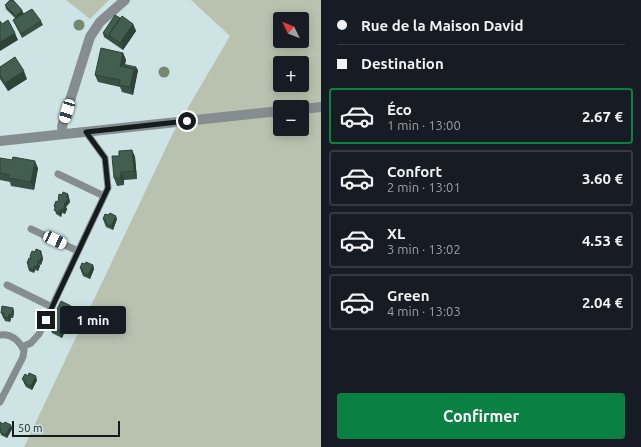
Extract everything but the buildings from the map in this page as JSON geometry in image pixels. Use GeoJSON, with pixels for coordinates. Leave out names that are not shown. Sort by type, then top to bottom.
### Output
{"type":"FeatureCollection","features":[{"type":"Feature","properties":{"kind":"street"},"geometry":{"type":"LineString","coordinates":[[63,134],[62,126],[90,37],[100,22],[125,0]]}},
{"type":"Feature","properties":{"kind":"street"},"geometry":{"type":"LineString","coordinates":[[309,108],[321,107]]}},
{"type":"Feature","properties":{"kind":"street"},"geometry":{"type":"LineString","coordinates":[[0,141],[273,112]]}},
{"type":"Feature","properties":{"kind":"lane"},"geometry":{"type":"LineString","coordinates":[[22,347],[31,343],[39,334],[108,188],[105,158],[86,132]]}},
{"type":"Feature","properties":{"kind":"lane"},"geometry":{"type":"LineString","coordinates":[[58,174],[104,196]]}},
{"type":"Feature","properties":{"kind":"lane"},"geometry":{"type":"LineString","coordinates":[[31,229],[78,251]]}},
{"type":"Feature","properties":{"kind":"lane"},"geometry":{"type":"LineString","coordinates":[[7,285],[52,307]]}},
{"type":"Feature","properties":{"kind":"lane"},"geometry":{"type":"LineString","coordinates":[[0,336],[4,334],[14,338],[24,350],[23,357],[0,402]]}},
{"type":"Feature","properties":{"kind":"green space"},"geometry":{"type":"Polygon","coordinates":[[[66,0],[109,0],[90,19],[66,0]]]}},
{"type":"Feature","properties":{"kind":"green space"},"geometry":{"type":"Polygon","coordinates":[[[191,0],[321,0],[321,447],[24,447],[173,133],[230,36],[191,0]]]}},
{"type":"Feature","properties":{"kind":"route"},"geometry":{"type":"LineString","coordinates":[[46,320],[108,188],[105,158],[86,132],[187,121]]}}]}
